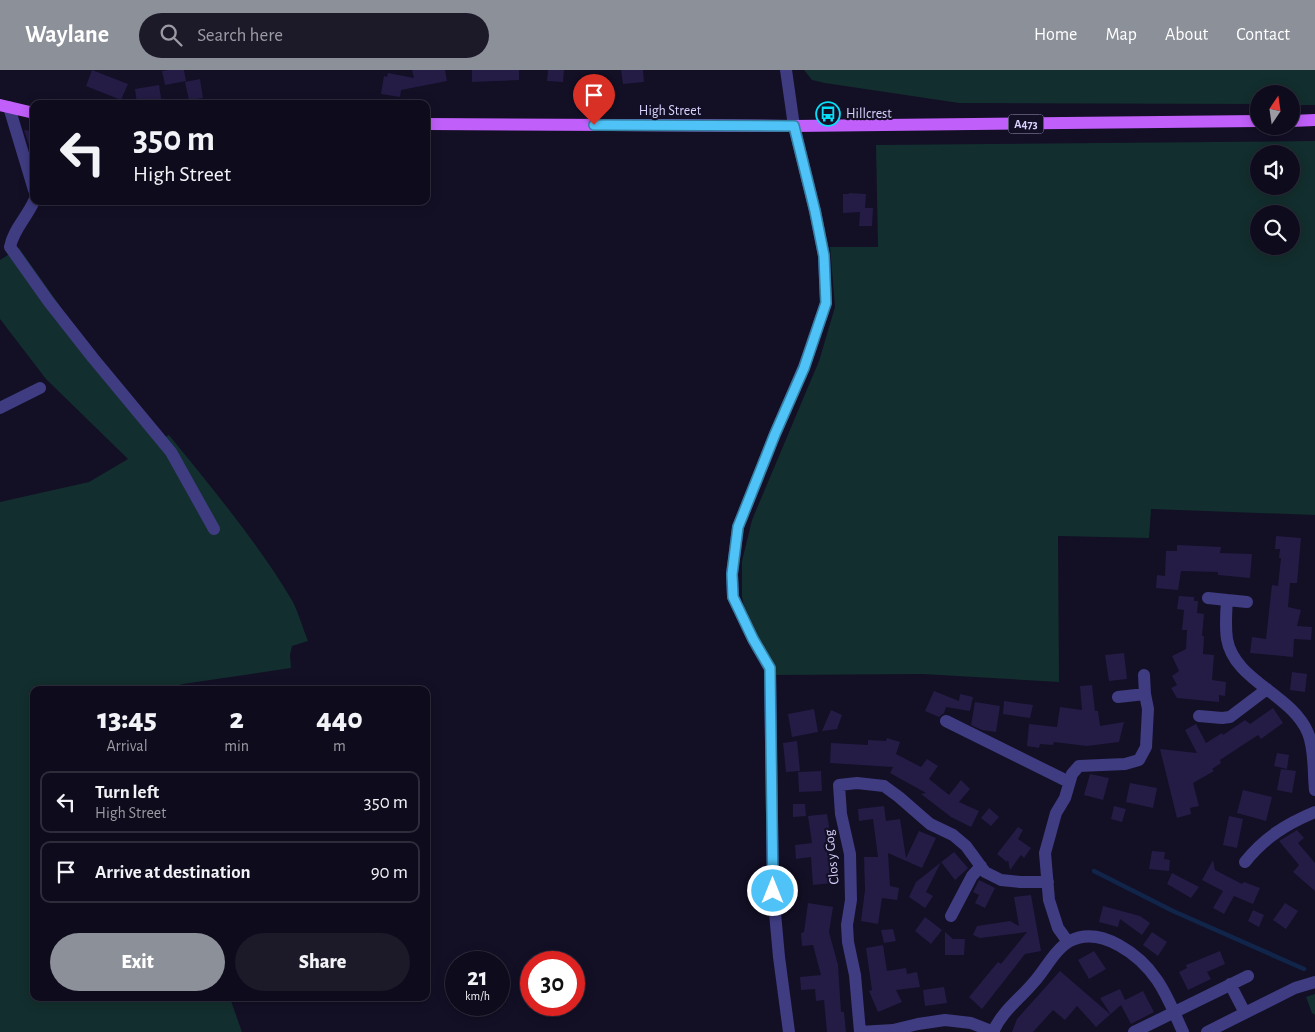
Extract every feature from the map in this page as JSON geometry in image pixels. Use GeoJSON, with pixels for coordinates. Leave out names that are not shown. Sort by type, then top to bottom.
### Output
{"type":"FeatureCollection","features":[{"type":"Feature","properties":{"kind":"main road"},"geometry":{"type":"LineString","coordinates":[[5,106],[30,112]]}},
{"type":"Feature","properties":{"kind":"main road"},"geometry":{"type":"LineString","coordinates":[[1300,121],[1315,120]]}},
{"type":"Feature","properties":{"kind":"main road","name":"A473"},"geometry":{"type":"LineString","coordinates":[[794,126],[1250,121]]}},
{"type":"Feature","properties":{"kind":"main road","name":"High Street"},"geometry":{"type":"LineString","coordinates":[[430,124],[794,126]]}},
{"type":"Feature","properties":{"kind":"street"},"geometry":{"type":"LineString","coordinates":[[786,70],[794,126],[824,256],[826,303],[804,368],[738,527],[732,574],[733,597],[753,639],[770,668],[773,891],[789,1032]]}},
{"type":"Feature","properties":{"kind":"street"},"geometry":{"type":"LineString","coordinates":[[5,106],[30,178]]}},
{"type":"Feature","properties":{"kind":"street"},"geometry":{"type":"LineString","coordinates":[[32,205],[12,237],[10,247],[87,351],[171,452],[214,529]]}},
{"type":"Feature","properties":{"kind":"street"},"geometry":{"type":"LineString","coordinates":[[0,408],[40,388]]}},
{"type":"Feature","properties":{"kind":"street"},"geometry":{"type":"LineString","coordinates":[[1208,598],[1247,602]]}},
{"type":"Feature","properties":{"kind":"street"},"geometry":{"type":"LineString","coordinates":[[1227,600],[1228,640],[1233,653],[1246,671],[1291,707],[1312,732],[1315,790]]}},
{"type":"Feature","properties":{"kind":"street"},"geometry":{"type":"LineString","coordinates":[[1068,942],[1058,928],[1049,900],[1045,853],[1056,813],[1065,798],[1072,774],[1079,766],[1125,764],[1138,760],[1146,747],[1148,709],[1144,675]]}},
{"type":"Feature","properties":{"kind":"street"},"geometry":{"type":"LineString","coordinates":[[1199,716],[1230,717],[1268,690]]}},
{"type":"Feature","properties":{"kind":"street"},"geometry":{"type":"LineString","coordinates":[[1118,697],[1145,694]]}},
{"type":"Feature","properties":{"kind":"street"},"geometry":{"type":"LineString","coordinates":[[946,721],[1070,782]]}},
{"type":"Feature","properties":{"kind":"street","name":"Clos y Gog"},"geometry":{"type":"LineString","coordinates":[[993,1032],[971,1023],[945,1020],[893,1030],[860,1032],[855,975],[848,942],[847,925],[851,900],[850,854],[841,814],[839,785],[857,783],[884,786],[930,824],[953,835],[966,846],[985,872],[1001,880],[1048,882]]}},
{"type":"Feature","properties":{"kind":"street"},"geometry":{"type":"LineString","coordinates":[[1245,862],[1270,835],[1292,821],[1315,812]]}},
{"type":"Feature","properties":{"kind":"street"},"geometry":{"type":"LineString","coordinates":[[951,916],[972,876],[981,866]]}},
{"type":"Feature","properties":{"kind":"street"},"geometry":{"type":"LineString","coordinates":[[993,1032],[1010,1006],[1033,984],[1058,952],[1068,942],[1084,937],[1094,937],[1119,945],[1148,968],[1158,981],[1183,1032]]}},
{"type":"Feature","properties":{"kind":"street"},"geometry":{"type":"LineString","coordinates":[[1134,1032],[1248,976]]}},
{"type":"Feature","properties":{"kind":"street"},"geometry":{"type":"LineString","coordinates":[[1207,1032],[1295,988],[1315,982]]}},
{"type":"Feature","properties":{"kind":"street"},"geometry":{"type":"LineString","coordinates":[[1230,984],[1246,1012]]}},
{"type":"Feature","properties":{"kind":"green space"},"geometry":{"type":"Polygon","coordinates":[[[804,70],[1315,70],[1315,105],[1300,105],[1300,85],[1250,85],[1250,104],[959,103],[812,80],[804,70]]]}},
{"type":"Feature","properties":{"kind":"green space"},"geometry":{"type":"Polygon","coordinates":[[[1315,141],[1315,515],[1151,509],[1149,538],[1058,536],[1059,682],[923,674],[775,675],[749,631],[742,597],[742,561],[752,520],[819,361],[835,307],[830,247],[878,247],[876,145],[1315,141]]]}},
{"type":"Feature","properties":{"kind":"green space"},"geometry":{"type":"Polygon","coordinates":[[[19,248],[156,442],[169,435],[250,537],[293,602],[308,641],[292,646],[290,655],[291,668],[177,686],[30,686],[30,1001],[231,1001],[242,1032],[0,1032],[0,502],[89,482],[128,459],[46,379],[0,319],[0,260],[19,248]]]}},
{"type":"Feature","properties":{"kind":"green space"},"geometry":{"type":"Polygon","coordinates":[[[1315,994],[1315,1015],[1312,1013],[1306,997],[1315,994]]]}},
{"type":"Feature","properties":{"kind":"building"},"geometry":{"type":"Polygon","coordinates":[[[92,70],[128,84],[121,100],[86,86],[92,70]]]}},
{"type":"Feature","properties":{"kind":"building"},"geometry":{"type":"Polygon","coordinates":[[[184,70],[186,81],[165,85],[162,71],[184,70]]]}},
{"type":"Feature","properties":{"kind":"building"},"geometry":{"type":"Polygon","coordinates":[[[412,70],[445,70],[447,81],[401,90],[400,97],[381,94],[384,76],[387,77],[388,73],[414,78],[412,70]]]}},
{"type":"Feature","properties":{"kind":"building"},"geometry":{"type":"Polygon","coordinates":[[[472,70],[519,70],[519,80],[472,82],[472,70]]]}},
{"type":"Feature","properties":{"kind":"building"},"geometry":{"type":"Polygon","coordinates":[[[548,70],[564,70],[563,82],[547,81],[548,70]]]}},
{"type":"Feature","properties":{"kind":"building"},"geometry":{"type":"Polygon","coordinates":[[[621,70],[643,70],[644,82],[623,84],[621,70]]]}},
{"type":"Feature","properties":{"kind":"building"},"geometry":{"type":"Polygon","coordinates":[[[200,79],[203,98],[189,100],[185,82],[200,79]]]}},
{"type":"Feature","properties":{"kind":"building"},"geometry":{"type":"Polygon","coordinates":[[[159,85],[161,100],[136,100],[135,89],[159,85]]]}},
{"type":"Feature","properties":{"kind":"building"},"geometry":{"type":"Polygon","coordinates":[[[24,130],[30,131],[30,149],[24,130]]]}},
{"type":"Feature","properties":{"kind":"building"},"geometry":{"type":"Polygon","coordinates":[[[843,194],[866,194],[865,208],[873,208],[872,226],[859,226],[860,212],[843,213],[843,194]]]}},
{"type":"Feature","properties":{"kind":"building"},"geometry":{"type":"Polygon","coordinates":[[[1276,536],[1301,538],[1297,583],[1290,583],[1288,607],[1301,610],[1297,626],[1312,627],[1311,640],[1294,639],[1293,657],[1250,653],[1252,637],[1266,639],[1272,585],[1278,586],[1281,558],[1279,558],[1280,549],[1275,549],[1276,536]]]}},
{"type":"Feature","properties":{"kind":"building"},"geometry":{"type":"Polygon","coordinates":[[[1177,545],[1221,547],[1220,553],[1252,554],[1250,578],[1218,575],[1218,572],[1181,571],[1178,590],[1156,588],[1157,575],[1165,576],[1166,551],[1177,551],[1177,545]]]}},
{"type":"Feature","properties":{"kind":"building"},"geometry":{"type":"Polygon","coordinates":[[[1179,596],[1194,597],[1194,601],[1198,601],[1197,613],[1204,614],[1203,654],[1214,655],[1212,680],[1226,682],[1225,696],[1219,695],[1219,702],[1177,698],[1171,688],[1177,685],[1172,676],[1179,671],[1172,656],[1186,649],[1187,630],[1182,630],[1184,610],[1177,609],[1179,596]]]}},
{"type":"Feature","properties":{"kind":"building"},"geometry":{"type":"Polygon","coordinates":[[[1124,653],[1127,679],[1109,681],[1105,655],[1124,653]]]}},
{"type":"Feature","properties":{"kind":"building"},"geometry":{"type":"Polygon","coordinates":[[[1292,672],[1307,674],[1305,692],[1290,690],[1292,672]]]}},
{"type":"Feature","properties":{"kind":"building"},"geometry":{"type":"Polygon","coordinates":[[[1092,685],[1095,711],[1098,711],[1100,726],[1124,722],[1119,742],[1087,746],[1054,742],[1053,745],[1040,744],[1039,748],[1027,746],[1029,724],[1057,727],[1060,707],[1082,710],[1080,686],[1092,685]]]}},
{"type":"Feature","properties":{"kind":"building"},"geometry":{"type":"Polygon","coordinates":[[[934,691],[959,701],[960,694],[973,697],[970,711],[946,707],[944,713],[939,717],[925,711],[934,691]]]}},
{"type":"Feature","properties":{"kind":"building"},"geometry":{"type":"Polygon","coordinates":[[[1004,701],[1033,705],[1030,718],[1003,714],[1004,701]]]}},
{"type":"Feature","properties":{"kind":"building"},"geometry":{"type":"Polygon","coordinates":[[[975,702],[1000,706],[996,732],[982,730],[971,725],[975,702]]]}},
{"type":"Feature","properties":{"kind":"building"},"geometry":{"type":"Polygon","coordinates":[[[1273,708],[1283,723],[1261,739],[1258,735],[1220,760],[1221,763],[1212,769],[1214,771],[1193,783],[1199,806],[1190,808],[1191,814],[1177,818],[1160,749],[1197,753],[1185,730],[1196,724],[1206,743],[1222,733],[1223,735],[1245,720],[1250,724],[1273,708]]]}},
{"type":"Feature","properties":{"kind":"building"},"geometry":{"type":"Polygon","coordinates":[[[814,709],[818,732],[792,737],[788,714],[814,709]]]}},
{"type":"Feature","properties":{"kind":"building"},"geometry":{"type":"Polygon","coordinates":[[[831,710],[842,715],[837,729],[822,731],[831,710]]]}},
{"type":"Feature","properties":{"kind":"building"},"geometry":{"type":"Polygon","coordinates":[[[887,738],[900,742],[896,754],[921,767],[927,759],[938,766],[929,779],[949,795],[961,780],[970,789],[959,802],[979,811],[971,827],[951,817],[921,794],[926,793],[890,773],[893,767],[830,763],[831,743],[868,745],[868,740],[886,741],[887,738]]]}},
{"type":"Feature","properties":{"kind":"building"},"geometry":{"type":"Polygon","coordinates":[[[797,741],[800,771],[786,772],[783,743],[797,741]]]}},
{"type":"Feature","properties":{"kind":"building"},"geometry":{"type":"Polygon","coordinates":[[[1277,753],[1289,755],[1287,769],[1274,766],[1277,753]]]}},
{"type":"Feature","properties":{"kind":"building"},"geometry":{"type":"Polygon","coordinates":[[[1281,769],[1296,771],[1292,793],[1277,790],[1281,769]]]}},
{"type":"Feature","properties":{"kind":"building"},"geometry":{"type":"Polygon","coordinates":[[[821,771],[822,791],[799,792],[798,772],[821,771]]]}},
{"type":"Feature","properties":{"kind":"building"},"geometry":{"type":"Polygon","coordinates":[[[1090,774],[1109,778],[1103,800],[1084,795],[1090,774]]]}},
{"type":"Feature","properties":{"kind":"building"},"geometry":{"type":"Polygon","coordinates":[[[1130,783],[1157,788],[1153,808],[1126,802],[1130,783]]]}},
{"type":"Feature","properties":{"kind":"building"},"geometry":{"type":"Polygon","coordinates":[[[1243,790],[1272,797],[1266,821],[1237,813],[1243,790]]]}},
{"type":"Feature","properties":{"kind":"building"},"geometry":{"type":"Polygon","coordinates":[[[793,804],[805,804],[806,816],[793,817],[793,804]]]}},
{"type":"Feature","properties":{"kind":"building"},"geometry":{"type":"Polygon","coordinates":[[[884,806],[886,821],[900,819],[906,858],[919,831],[936,838],[922,868],[888,853],[890,886],[899,888],[897,900],[882,898],[878,924],[861,921],[865,890],[864,857],[878,857],[873,819],[859,821],[858,809],[884,806]]]}},
{"type":"Feature","properties":{"kind":"building"},"geometry":{"type":"Polygon","coordinates":[[[1114,806],[1126,809],[1122,822],[1111,819],[1114,806]]]}},
{"type":"Feature","properties":{"kind":"building"},"geometry":{"type":"Polygon","coordinates":[[[989,808],[999,817],[991,826],[981,818],[989,808]]]}},
{"type":"Feature","properties":{"kind":"building"},"geometry":{"type":"Polygon","coordinates":[[[827,814],[835,869],[832,870],[832,883],[813,885],[811,857],[796,859],[795,845],[812,843],[808,816],[827,814]]]}},
{"type":"Feature","properties":{"kind":"building"},"geometry":{"type":"Polygon","coordinates":[[[1229,816],[1243,819],[1237,848],[1223,845],[1229,816]]]}},
{"type":"Feature","properties":{"kind":"building"},"geometry":{"type":"Polygon","coordinates":[[[1018,827],[1023,830],[1018,839],[1031,848],[1024,858],[1021,855],[1010,870],[1008,860],[1007,862],[997,854],[1018,827]]]}},
{"type":"Feature","properties":{"kind":"building"},"geometry":{"type":"Polygon","coordinates":[[[1297,830],[1304,838],[1298,843],[1315,863],[1315,891],[1293,872],[1299,865],[1279,841],[1297,830]]]}},
{"type":"Feature","properties":{"kind":"building"},"geometry":{"type":"Polygon","coordinates":[[[1152,851],[1165,852],[1164,859],[1170,860],[1169,871],[1149,869],[1152,851]]]}},
{"type":"Feature","properties":{"kind":"building"},"geometry":{"type":"Polygon","coordinates":[[[954,852],[968,868],[955,880],[941,862],[954,852]]]}},
{"type":"Feature","properties":{"kind":"building"},"geometry":{"type":"Polygon","coordinates":[[[1213,860],[1215,870],[1242,884],[1244,882],[1260,888],[1253,904],[1234,896],[1224,914],[1213,908],[1223,891],[1202,880],[1213,860]]]}},
{"type":"Feature","properties":{"kind":"building"},"geometry":{"type":"Polygon","coordinates":[[[941,862],[926,892],[933,896],[925,908],[909,897],[916,882],[941,862]]]}},
{"type":"Feature","properties":{"kind":"building"},"geometry":{"type":"Polygon","coordinates":[[[1172,873],[1199,887],[1191,898],[1167,884],[1172,873]]]}},
{"type":"Feature","properties":{"kind":"building"},"geometry":{"type":"Polygon","coordinates":[[[979,880],[995,888],[985,908],[975,903],[979,895],[973,892],[979,880]]]}},
{"type":"Feature","properties":{"kind":"building"},"geometry":{"type":"Polygon","coordinates":[[[1031,895],[1041,951],[1025,954],[982,1009],[969,997],[998,962],[1001,964],[1027,932],[980,938],[973,935],[977,926],[1010,921],[1019,926],[1014,897],[1031,895]]]}},
{"type":"Feature","properties":{"kind":"building"},"geometry":{"type":"Polygon","coordinates":[[[808,903],[833,907],[829,932],[838,965],[841,1012],[844,1012],[846,1032],[827,1032],[824,1000],[816,1001],[815,989],[801,990],[800,977],[821,975],[813,945],[802,946],[801,933],[804,932],[808,903]]]}},
{"type":"Feature","properties":{"kind":"building"},"geometry":{"type":"Polygon","coordinates":[[[1285,903],[1298,911],[1286,929],[1273,920],[1285,903]]]}},
{"type":"Feature","properties":{"kind":"building"},"geometry":{"type":"Polygon","coordinates":[[[1103,906],[1140,916],[1150,923],[1142,935],[1120,919],[1118,927],[1099,922],[1103,906]]]}},
{"type":"Feature","properties":{"kind":"building"},"geometry":{"type":"Polygon","coordinates":[[[1253,910],[1264,915],[1259,927],[1248,921],[1253,910]]]}},
{"type":"Feature","properties":{"kind":"building"},"geometry":{"type":"Polygon","coordinates":[[[925,917],[942,930],[931,944],[915,931],[925,917]]]}},
{"type":"Feature","properties":{"kind":"building"},"geometry":{"type":"Polygon","coordinates":[[[893,929],[896,941],[884,943],[881,930],[893,929]]]}},
{"type":"Feature","properties":{"kind":"building"},"geometry":{"type":"Polygon","coordinates":[[[945,932],[953,939],[965,939],[964,955],[945,955],[945,932]]]}},
{"type":"Feature","properties":{"kind":"building"},"geometry":{"type":"Polygon","coordinates":[[[1152,932],[1167,942],[1158,956],[1143,945],[1152,932]]]}},
{"type":"Feature","properties":{"kind":"building"},"geometry":{"type":"Polygon","coordinates":[[[883,945],[887,971],[906,968],[907,974],[917,972],[920,987],[896,990],[902,1002],[878,1012],[869,991],[872,990],[866,948],[883,945]]]}},
{"type":"Feature","properties":{"kind":"building"},"geometry":{"type":"Polygon","coordinates":[[[1094,951],[1106,969],[1089,979],[1078,960],[1094,951]]]}},
{"type":"Feature","properties":{"kind":"building"},"geometry":{"type":"Polygon","coordinates":[[[1220,951],[1225,964],[1207,972],[1211,979],[1188,990],[1179,972],[1187,968],[1186,965],[1220,951]]]}},
{"type":"Feature","properties":{"kind":"building"},"geometry":{"type":"Polygon","coordinates":[[[1060,971],[1110,1014],[1096,1027],[1077,1006],[1065,1020],[1053,1010],[1033,1032],[1012,1032],[1017,1019],[1060,971]]]}},
{"type":"Feature","properties":{"kind":"building"},"geometry":{"type":"Polygon","coordinates":[[[944,987],[947,1003],[925,1006],[923,990],[944,987]]]}},
{"type":"Feature","properties":{"kind":"building"},"geometry":{"type":"Polygon","coordinates":[[[1120,989],[1125,1000],[1143,991],[1154,1012],[1131,1024],[1121,1005],[1111,1014],[1100,998],[1120,989]]]}},
{"type":"Feature","properties":{"kind":"waterway"},"geometry":{"type":"LineString","coordinates":[[1094,871],[1173,911],[1304,969]]}},
{"type":"Feature","properties":{"kind":"place","name":"Hillcrest"},"geometry":{"type":"Point","coordinates":[828,114]}},
{"type":"Feature","properties":{"kind":"route"},"geometry":{"type":"LineString","coordinates":[[594,125],[794,126],[815,211],[824,256],[826,303],[804,368],[738,527],[732,574],[733,597],[753,639],[770,668],[773,891]]}}]}
